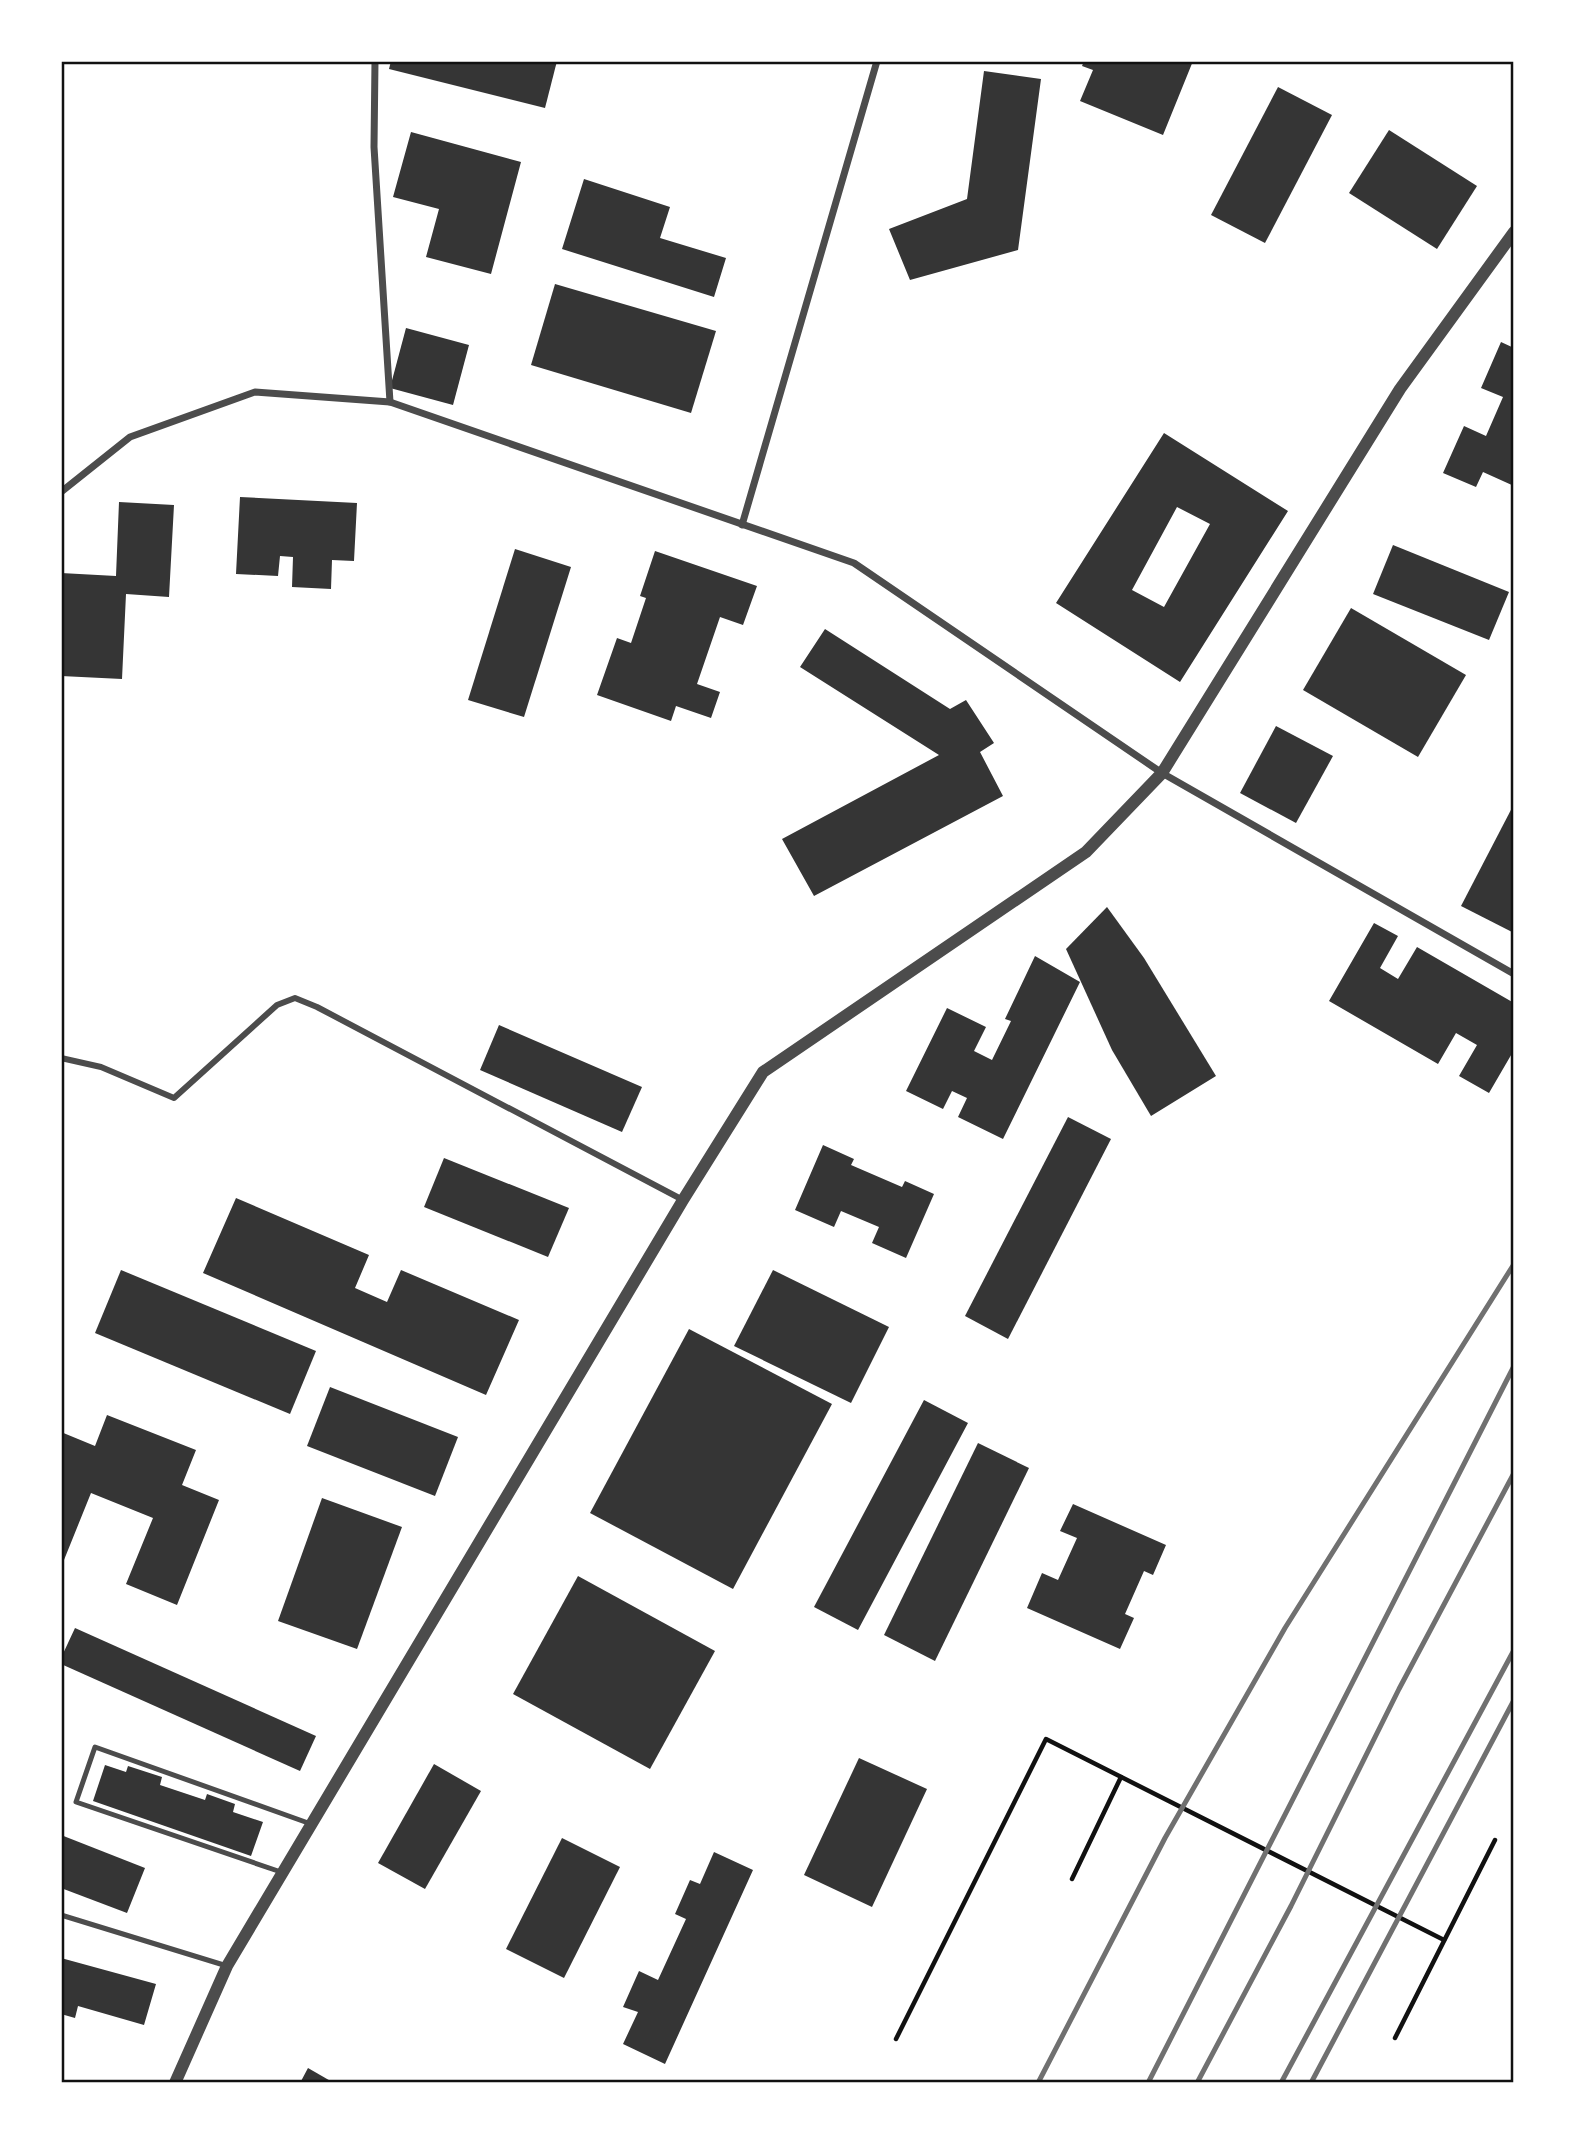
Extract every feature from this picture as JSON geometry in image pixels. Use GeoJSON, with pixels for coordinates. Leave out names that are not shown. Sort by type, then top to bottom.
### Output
{"type":"FeatureCollection","features":[{"type":"Feature","properties":{"kind":"street"},"geometry":{"type":"LineString","coordinates":[[375,61],[374,147],[390,402]]}},
{"type":"Feature","properties":{"kind":"street"},"geometry":{"type":"LineString","coordinates":[[742,524],[877,61]]}},
{"type":"Feature","properties":{"kind":"street"},"geometry":{"type":"LineString","coordinates":[[175,2083],[227,1966],[682,1200],[763,1072],[1086,852],[1162,773],[1400,389],[1514,232]]}},
{"type":"Feature","properties":{"kind":"street"},"geometry":{"type":"LineString","coordinates":[[61,492],[130,437],[255,392],[390,402],[854,563],[1162,773],[1514,974]]}},
{"type":"Feature","properties":{"kind":"street"},"geometry":{"type":"LineString","coordinates":[[61,1058],[101,1067],[174,1098],[276,1005],[295,998],[317,1007],[682,1200]]}},
{"type":"Feature","properties":{"kind":"lane"},"geometry":{"type":"LineString","coordinates":[[282,1872],[76,1802],[95,1747],[311,1824]]}},
{"type":"Feature","properties":{"kind":"lane"},"geometry":{"type":"LineString","coordinates":[[61,1915],[227,1966]]}},
{"type":"Feature","properties":{"kind":"path"},"geometry":{"type":"LineString","coordinates":[[897,2039],[1046,1739],[1444,1940]]}},
{"type":"Feature","properties":{"kind":"path"},"geometry":{"type":"LineString","coordinates":[[1072,1879],[1121,1777]]}},
{"type":"Feature","properties":{"kind":"path"},"geometry":{"type":"LineString","coordinates":[[1395,2038],[1495,1840]]}},
{"type":"Feature","properties":{"kind":"building"},"geometry":{"type":"Polygon","coordinates":[[[391,61],[557,61],[545,108],[389,69],[391,61]]]}},
{"type":"Feature","properties":{"kind":"building"},"geometry":{"type":"Polygon","coordinates":[[[1084,61],[1193,61],[1163,135],[1080,101],[1093,70],[1082,66],[1084,61]]]}},
{"type":"Feature","properties":{"kind":"building"},"geometry":{"type":"Polygon","coordinates":[[[984,71],[1041,79],[1018,250],[910,280],[889,229],[967,199],[984,71]]]}},
{"type":"Feature","properties":{"kind":"building"},"geometry":{"type":"Polygon","coordinates":[[[1278,87],[1332,115],[1265,243],[1211,215],[1278,87]]]}},
{"type":"Feature","properties":{"kind":"building"},"geometry":{"type":"Polygon","coordinates":[[[1389,130],[1477,186],[1437,249],[1349,193],[1389,130]]]}},
{"type":"Feature","properties":{"kind":"building"},"geometry":{"type":"Polygon","coordinates":[[[411,132],[521,162],[491,274],[426,257],[439,209],[393,197],[411,132]]]}},
{"type":"Feature","properties":{"kind":"building"},"geometry":{"type":"Polygon","coordinates":[[[584,179],[670,207],[660,238],[726,258],[714,297],[562,249],[584,179]]]}},
{"type":"Feature","properties":{"kind":"building"},"geometry":{"type":"Polygon","coordinates":[[[555,284],[716,331],[691,413],[531,365],[555,284]]]}},
{"type":"Feature","properties":{"kind":"building"},"geometry":{"type":"Polygon","coordinates":[[[406,328],[469,345],[453,405],[390,388],[406,328]]]}},
{"type":"Feature","properties":{"kind":"building"},"geometry":{"type":"Polygon","coordinates":[[[1501,342],[1514,348],[1514,486],[1483,472],[1476,487],[1443,473],[1464,426],[1486,436],[1503,397],[1481,388],[1501,342]]]}},
{"type":"Feature","properties":{"kind":"building"},"geometry":{"type":"Polygon","coordinates":[[[1164,433],[1288,511],[1180,682],[1056,603],[1164,433]],[[1177,507],[1132,590],[1164,607],[1210,524],[1177,507]]]}},
{"type":"Feature","properties":{"kind":"building"},"geometry":{"type":"Polygon","coordinates":[[[240,497],[357,503],[354,561],[332,560],[331,589],[292,587],[293,557],[280,556],[278,576],[236,574],[240,497]]]}},
{"type":"Feature","properties":{"kind":"building"},"geometry":{"type":"Polygon","coordinates":[[[119,502],[174,505],[169,597],[126,594],[122,679],[61,676],[61,573],[116,576],[119,502]]]}},
{"type":"Feature","properties":{"kind":"building"},"geometry":{"type":"Polygon","coordinates":[[[1393,545],[1509,592],[1489,640],[1373,594],[1393,545]]]}},
{"type":"Feature","properties":{"kind":"building"},"geometry":{"type":"Polygon","coordinates":[[[515,549],[571,567],[524,717],[468,700],[515,549]]]}},
{"type":"Feature","properties":{"kind":"building"},"geometry":{"type":"Polygon","coordinates":[[[655,551],[757,586],[743,625],[720,617],[697,684],[720,692],[711,718],[676,706],[671,721],[597,695],[617,638],[631,643],[646,598],[640,596],[655,551]]]}},
{"type":"Feature","properties":{"kind":"building"},"geometry":{"type":"Polygon","coordinates":[[[1351,608],[1466,675],[1418,757],[1303,690],[1351,608]]]}},
{"type":"Feature","properties":{"kind":"building"},"geometry":{"type":"Polygon","coordinates":[[[825,629],[950,709],[966,700],[994,743],[980,752],[1003,796],[814,896],[782,839],[939,755],[800,667],[825,629]]]}},
{"type":"Feature","properties":{"kind":"building"},"geometry":{"type":"Polygon","coordinates":[[[1276,726],[1333,756],[1296,823],[1240,793],[1276,726]]]}},
{"type":"Feature","properties":{"kind":"building"},"geometry":{"type":"Polygon","coordinates":[[[1514,804],[1514,933],[1461,906],[1514,804]]]}},
{"type":"Feature","properties":{"kind":"building"},"geometry":{"type":"Polygon","coordinates":[[[1107,907],[1144,958],[1216,1076],[1151,1116],[1112,1050],[1066,949],[1107,907]]]}},
{"type":"Feature","properties":{"kind":"building"},"geometry":{"type":"Polygon","coordinates":[[[1374,923],[1398,936],[1380,968],[1398,979],[1417,947],[1514,1003],[1514,1050],[1489,1093],[1459,1076],[1477,1045],[1456,1033],[1438,1064],[1329,1001],[1374,923]]]}},
{"type":"Feature","properties":{"kind":"building"},"geometry":{"type":"Polygon","coordinates":[[[1035,956],[1080,982],[1003,1139],[958,1117],[967,1098],[952,1091],[943,1109],[906,1091],[947,1008],[986,1027],[974,1051],[992,1060],[1011,1021],[1005,1019],[1035,956]]]}},
{"type":"Feature","properties":{"kind":"building"},"geometry":{"type":"Polygon","coordinates":[[[499,1025],[642,1087],[622,1132],[480,1070],[499,1025]]]}},
{"type":"Feature","properties":{"kind":"building"},"geometry":{"type":"Polygon","coordinates":[[[1068,1117],[1111,1139],[1008,1339],[965,1316],[1068,1117]]]}},
{"type":"Feature","properties":{"kind":"building"},"geometry":{"type":"Polygon","coordinates":[[[823,1145],[854,1159],[851,1165],[902,1187],[905,1181],[934,1194],[906,1258],[872,1243],[879,1227],[841,1211],[834,1227],[795,1210],[823,1145]]]}},
{"type":"Feature","properties":{"kind":"building"},"geometry":{"type":"Polygon","coordinates":[[[444,1158],[569,1208],[548,1257],[424,1207],[444,1158]]]}},
{"type":"Feature","properties":{"kind":"building"},"geometry":{"type":"Polygon","coordinates":[[[236,1198],[369,1255],[355,1288],[387,1302],[401,1270],[519,1320],[486,1395],[203,1273],[236,1198]]]}},
{"type":"Feature","properties":{"kind":"building"},"geometry":{"type":"Polygon","coordinates":[[[121,1270],[316,1351],[290,1414],[95,1333],[121,1270]]]}},
{"type":"Feature","properties":{"kind":"building"},"geometry":{"type":"Polygon","coordinates":[[[773,1270],[889,1327],[851,1403],[734,1346],[773,1270]]]}},
{"type":"Feature","properties":{"kind":"building"},"geometry":{"type":"Polygon","coordinates":[[[689,1329],[832,1404],[733,1589],[590,1513],[689,1329]]]}},
{"type":"Feature","properties":{"kind":"building"},"geometry":{"type":"Polygon","coordinates":[[[330,1387],[458,1437],[435,1496],[307,1446],[330,1387]]]}},
{"type":"Feature","properties":{"kind":"building"},"geometry":{"type":"Polygon","coordinates":[[[924,1400],[968,1423],[858,1630],[814,1607],[924,1400]]]}},
{"type":"Feature","properties":{"kind":"building"},"geometry":{"type":"Polygon","coordinates":[[[107,1415],[196,1450],[182,1485],[219,1500],[177,1605],[126,1584],[153,1518],[91,1493],[64,1560],[61,1558],[61,1432],[95,1446],[107,1415]]]}},
{"type":"Feature","properties":{"kind":"building"},"geometry":{"type":"Polygon","coordinates":[[[978,1443],[1029,1468],[935,1661],[884,1635],[978,1443]]]}},
{"type":"Feature","properties":{"kind":"building"},"geometry":{"type":"Polygon","coordinates":[[[322,1498],[402,1527],[357,1649],[278,1621],[322,1498]]]}},
{"type":"Feature","properties":{"kind":"building"},"geometry":{"type":"Polygon","coordinates":[[[1073,1504],[1166,1545],[1153,1575],[1144,1571],[1125,1614],[1134,1618],[1120,1649],[1027,1608],[1042,1573],[1058,1580],[1077,1538],[1060,1531],[1073,1504]]]}},
{"type":"Feature","properties":{"kind":"building"},"geometry":{"type":"Polygon","coordinates":[[[578,1576],[715,1651],[650,1769],[513,1694],[578,1576]]]}},
{"type":"Feature","properties":{"kind":"building"},"geometry":{"type":"Polygon","coordinates":[[[75,1628],[316,1736],[300,1771],[61,1664],[61,1658],[75,1628]]]}},
{"type":"Feature","properties":{"kind":"building"},"geometry":{"type":"Polygon","coordinates":[[[859,1758],[927,1789],[872,1907],[804,1875],[859,1758]]]}},
{"type":"Feature","properties":{"kind":"building"},"geometry":{"type":"Polygon","coordinates":[[[434,1764],[481,1791],[425,1889],[378,1863],[434,1764]]]}},
{"type":"Feature","properties":{"kind":"building"},"geometry":{"type":"Polygon","coordinates":[[[105,1765],[126,1772],[128,1766],[162,1777],[160,1785],[205,1800],[207,1794],[235,1804],[233,1812],[263,1822],[251,1856],[93,1801],[105,1765]]]}},
{"type":"Feature","properties":{"kind":"building"},"geometry":{"type":"Polygon","coordinates":[[[61,1835],[145,1868],[127,1913],[61,1888],[61,1835]]]}},
{"type":"Feature","properties":{"kind":"building"},"geometry":{"type":"Polygon","coordinates":[[[562,1838],[620,1867],[564,1978],[506,1949],[562,1838]]]}},
{"type":"Feature","properties":{"kind":"building"},"geometry":{"type":"Polygon","coordinates":[[[714,1852],[753,1870],[665,2064],[623,2044],[638,2012],[623,2007],[639,1971],[658,1980],[686,1919],[675,1914],[690,1880],[700,1884],[714,1852]]]}},
{"type":"Feature","properties":{"kind":"building"},"geometry":{"type":"Polygon","coordinates":[[[61,1958],[156,1984],[144,2025],[78,2006],[75,2018],[61,2014],[61,1958]]]}},
{"type":"Feature","properties":{"kind":"building"},"geometry":{"type":"Polygon","coordinates":[[[308,2068],[334,2083],[300,2083],[308,2068]]]}},
{"type":"Feature","properties":{"kind":"railway"},"geometry":{"type":"LineString","coordinates":[[1038,2083],[1165,1838],[1285,1628],[1514,1264]]}},
{"type":"Feature","properties":{"kind":"railway"},"geometry":{"type":"LineString","coordinates":[[1148,2083],[1514,1366]]}},
{"type":"Feature","properties":{"kind":"railway"},"geometry":{"type":"LineString","coordinates":[[1197,2083],[1291,1906],[1399,1689],[1514,1473]]}},
{"type":"Feature","properties":{"kind":"railway"},"geometry":{"type":"LineString","coordinates":[[1281,2083],[1514,1650]]}},
{"type":"Feature","properties":{"kind":"railway"},"geometry":{"type":"LineString","coordinates":[[1311,2083],[1514,1700]]}}]}
